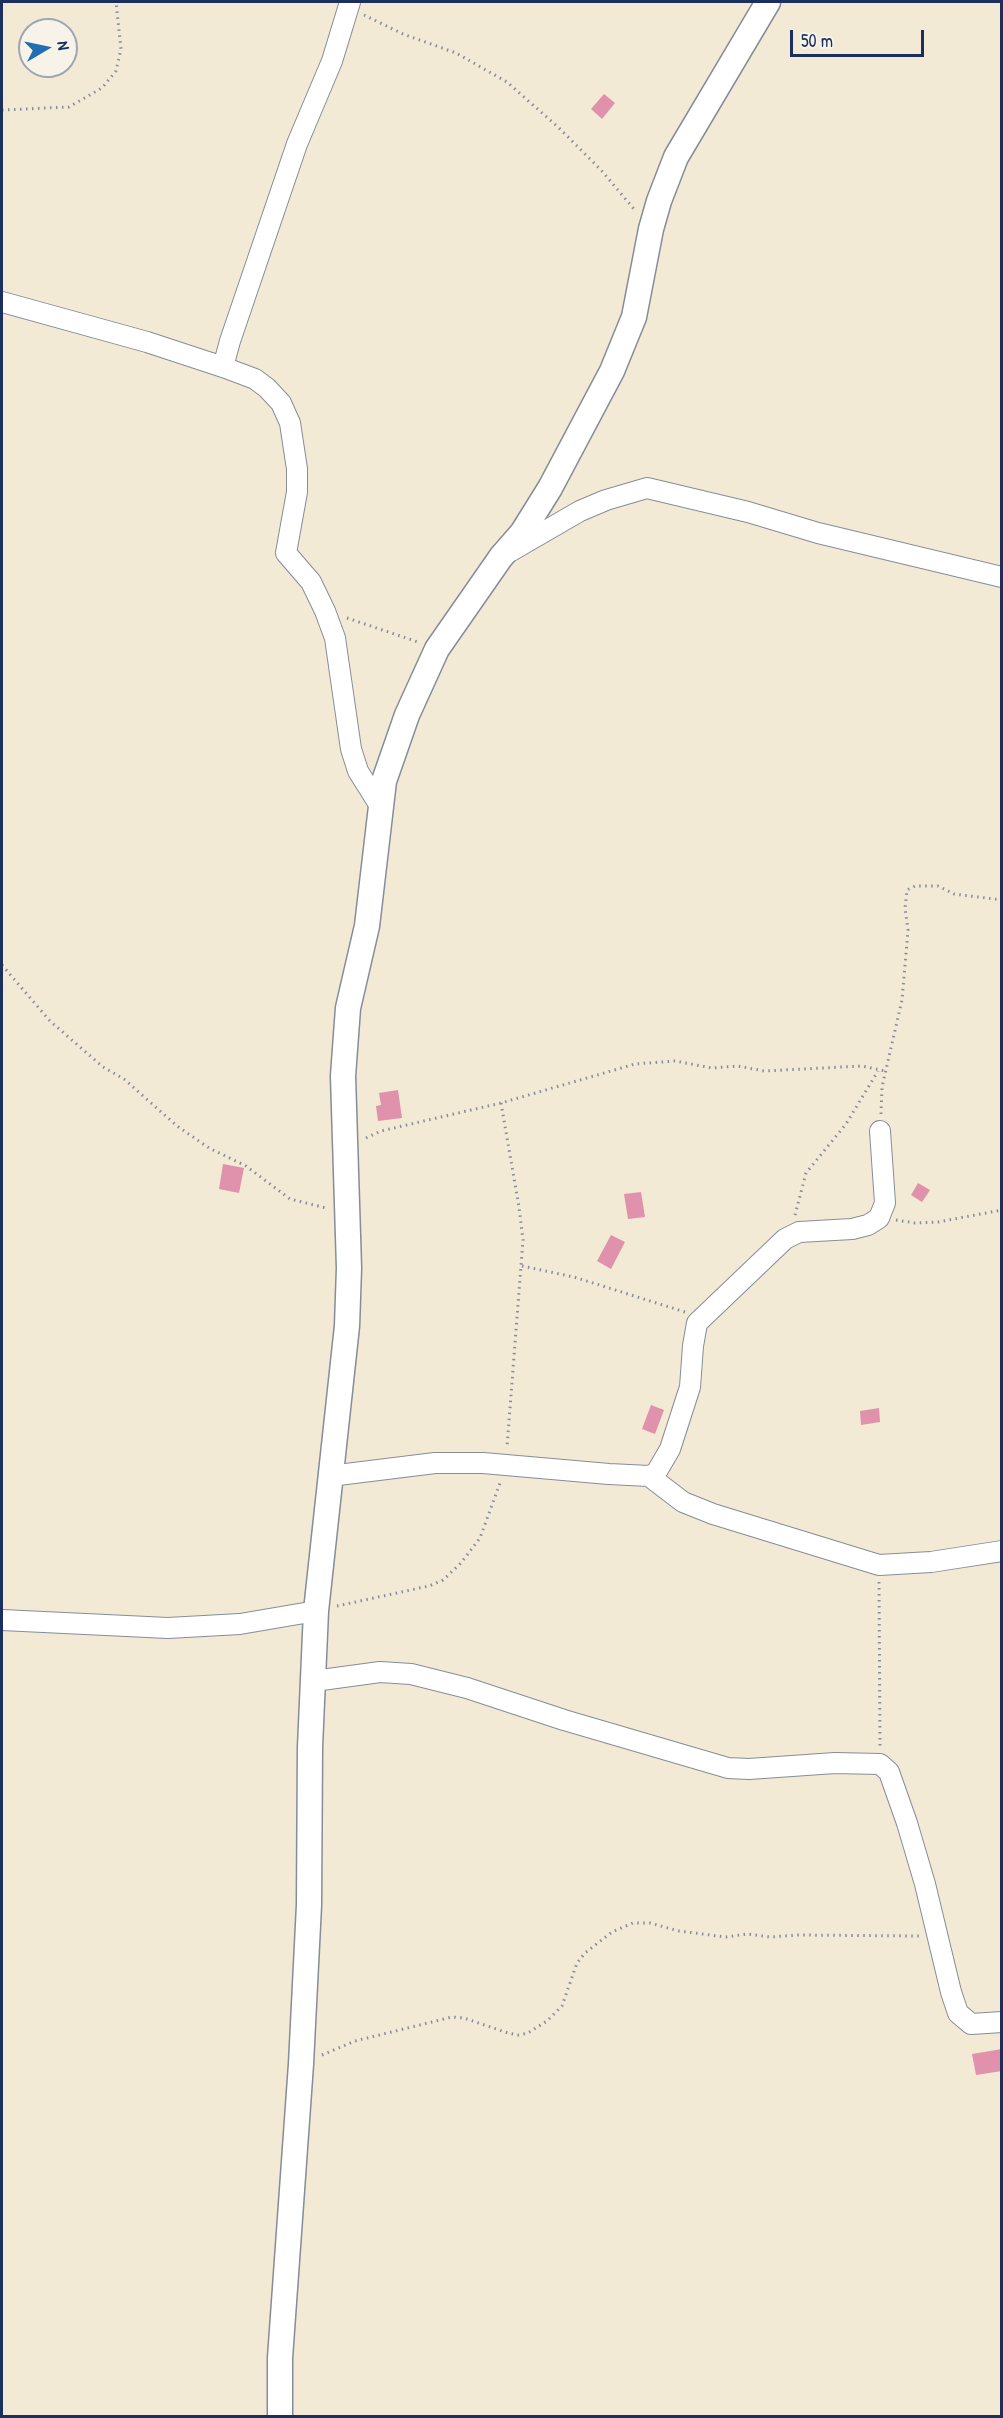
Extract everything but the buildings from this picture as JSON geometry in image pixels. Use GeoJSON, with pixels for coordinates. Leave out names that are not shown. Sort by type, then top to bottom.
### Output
{"type":"FeatureCollection","features":[{"type":"Feature","properties":{"kind":"street"},"geometry":{"type":"LineString","coordinates":[[280,2416],[280,2358],[301,2064],[309,1905],[310,1747],[316,1611],[347,1326],[343,1076],[348,1008],[368,926],[384,781],[437,649],[501,557],[522,533],[550,488],[612,371],[634,317],[651,229],[676,157],[768,2]]}},
{"type":"Feature","properties":{"kind":"street"},"geometry":{"type":"LineString","coordinates":[[223,367],[297,144],[332,61],[350,5]]}},
{"type":"Feature","properties":{"kind":"street"},"geometry":{"type":"LineString","coordinates":[[2,302],[147,342],[255,379],[267,388],[286,412],[290,423],[297,480],[286,552],[311,582],[335,638],[351,749],[358,771],[380,806]]}},
{"type":"Feature","properties":{"kind":"street"},"geometry":{"type":"LineString","coordinates":[[501,557],[580,511],[606,500],[647,488],[748,512],[819,533],[1002,577]]}},
{"type":"Feature","properties":{"kind":"street"},"geometry":{"type":"LineString","coordinates":[[330,1476],[435,1463],[506,1465],[649,1476],[656,1473],[661,1466],[686,1403],[693,1375],[697,1323],[733,1290],[774,1247],[785,1239],[800,1232],[852,1229],[873,1222],[881,1213],[885,1203],[880,1131]]}},
{"type":"Feature","properties":{"kind":"street"},"geometry":{"type":"LineString","coordinates":[[649,1476],[683,1502],[713,1514],[879,1565],[931,1562],[1002,1551]]}},
{"type":"Feature","properties":{"kind":"street"},"geometry":{"type":"LineString","coordinates":[[2,1620],[168,1628],[240,1624],[316,1611]]}},
{"type":"Feature","properties":{"kind":"street"},"geometry":{"type":"LineString","coordinates":[[314,1681],[380,1672],[411,1674],[467,1688],[564,1720],[728,1768],[749,1769],[835,1763],[880,1764],[889,1772],[897,1792],[926,1884],[951,1992],[960,2016],[971,2024],[1002,2022]]}},
{"type":"Feature","properties":{"kind":"path"},"geometry":{"type":"LineString","coordinates":[[2,110],[69,107],[102,88],[116,71],[121,49],[116,2]]}},
{"type":"Feature","properties":{"kind":"path"},"geometry":{"type":"LineString","coordinates":[[350,5],[403,34],[456,53],[514,87],[534,103],[601,170],[651,229]]}},
{"type":"Feature","properties":{"kind":"path"},"geometry":{"type":"LineString","coordinates":[[325,611],[437,649]]}},
{"type":"Feature","properties":{"kind":"path"},"geometry":{"type":"LineString","coordinates":[[880,1131],[882,1087],[902,1000],[908,930],[905,908],[907,890],[915,886],[938,886],[954,894],[1002,900]]}},
{"type":"Feature","properties":{"kind":"path"},"geometry":{"type":"LineString","coordinates":[[2,965],[50,1021],[103,1067],[124,1079],[177,1126],[209,1148],[246,1166],[291,1199],[331,1209],[346,1218]]}},
{"type":"Feature","properties":{"kind":"path"},"geometry":{"type":"LineString","coordinates":[[344,1152],[381,1131],[501,1103],[613,1069],[645,1063],[675,1061],[701,1067],[738,1066],[764,1071],[862,1066],[885,1071]]}},
{"type":"Feature","properties":{"kind":"path"},"geometry":{"type":"LineString","coordinates":[[785,1239],[800,1203],[806,1173],[846,1124],[878,1071]]}},
{"type":"Feature","properties":{"kind":"path"},"geometry":{"type":"LineString","coordinates":[[316,1611],[429,1586],[443,1580],[462,1563],[480,1539],[506,1465],[522,1266],[522,1227],[501,1103]]}},
{"type":"Feature","properties":{"kind":"path"},"geometry":{"type":"LineString","coordinates":[[881,1213],[915,1223],[938,1222],[1002,1210]]}},
{"type":"Feature","properties":{"kind":"path"},"geometry":{"type":"LineString","coordinates":[[522,1266],[574,1277],[702,1317]]}},
{"type":"Feature","properties":{"kind":"path"},"geometry":{"type":"LineString","coordinates":[[879,1565],[880,1764]]}},
{"type":"Feature","properties":{"kind":"path"},"geometry":{"type":"LineString","coordinates":[[301,2064],[355,2041],[452,2017],[464,2018],[508,2033],[518,2035],[528,2033],[547,2021],[562,2007],[577,1963],[585,1953],[612,1932],[633,1923],[645,1922],[679,1931],[726,1937],[747,1935],[770,1937],[799,1935],[917,1936],[937,1932]]}}]}
